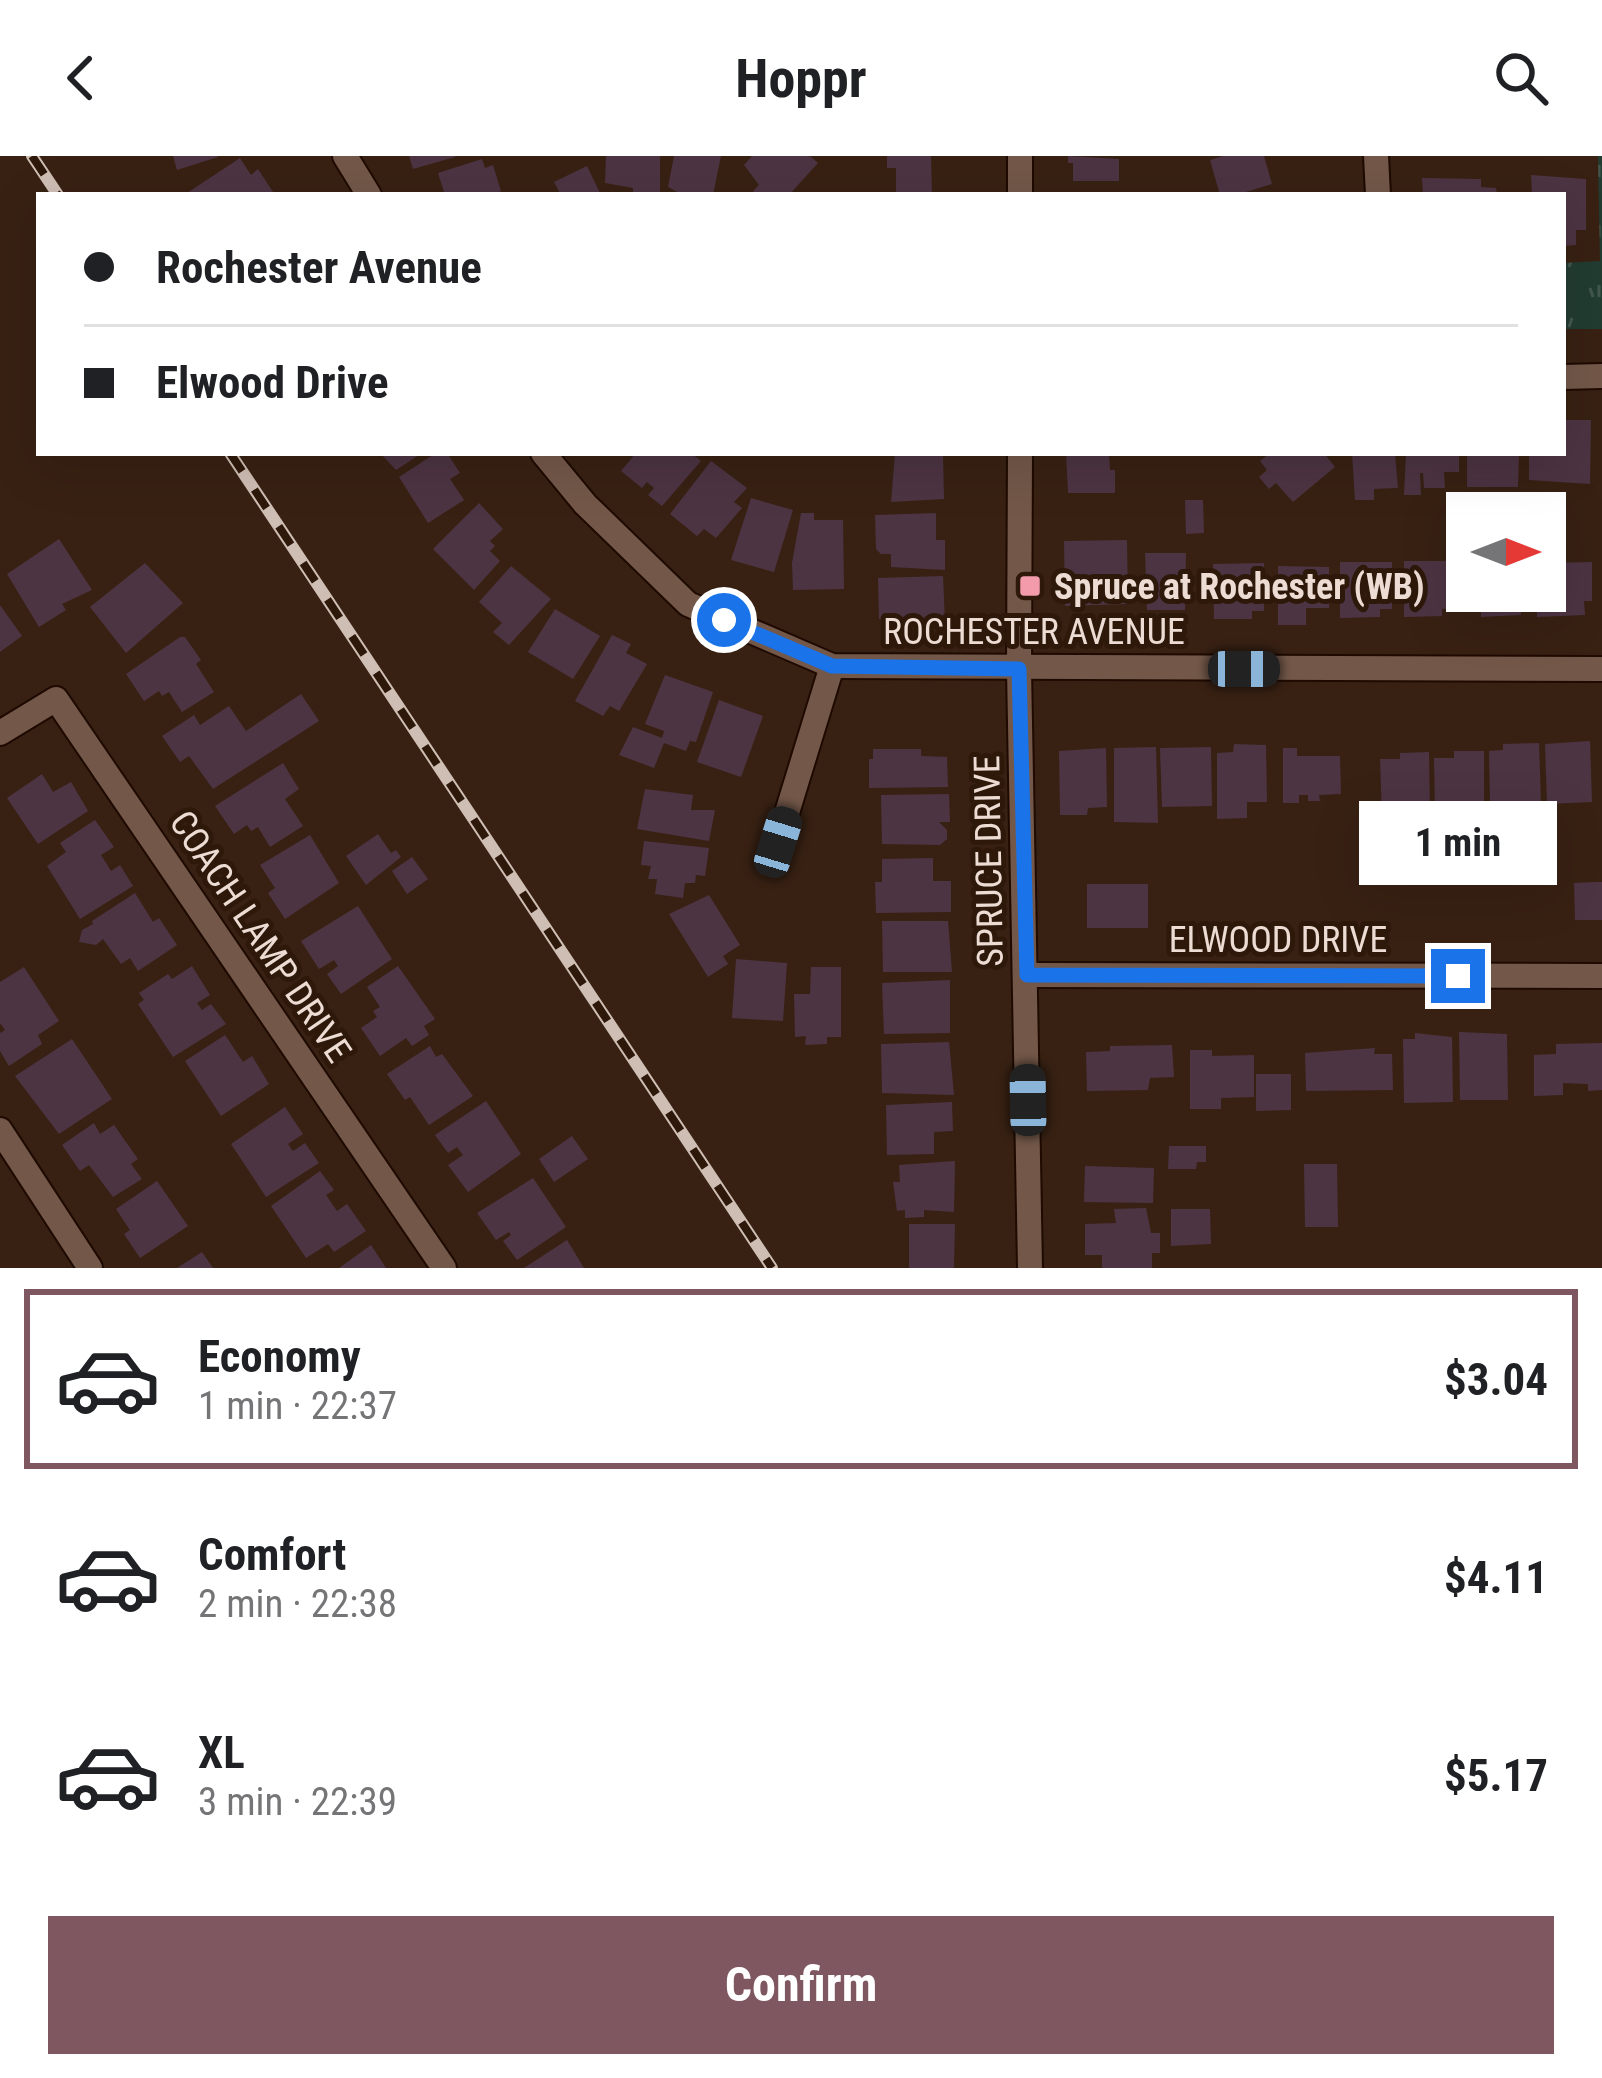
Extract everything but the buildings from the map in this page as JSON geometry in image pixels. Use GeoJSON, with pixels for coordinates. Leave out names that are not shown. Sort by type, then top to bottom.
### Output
{"type":"FeatureCollection","features":[{"type":"Feature","properties":{"kind":"street"},"geometry":{"type":"LineString","coordinates":[[344,156],[367,192]]}},
{"type":"Feature","properties":{"kind":"street"},"geometry":{"type":"LineString","coordinates":[[1020,156],[1020,192]]}},
{"type":"Feature","properties":{"kind":"street"},"geometry":{"type":"LineString","coordinates":[[1376,156],[1378,192]]}},
{"type":"Feature","properties":{"kind":"street"},"geometry":{"type":"LineString","coordinates":[[1566,377],[1602,376]]}},
{"type":"Feature","properties":{"kind":"street","name":"ROCHESTER AVENUE"},"geometry":{"type":"LineString","coordinates":[[545,456],[585,504],[688,604],[832,666],[1602,669]]}},
{"type":"Feature","properties":{"kind":"street","name":"SPRUCE DRIVE"},"geometry":{"type":"LineString","coordinates":[[1020,456],[1019,669],[1030,1268]]}},
{"type":"Feature","properties":{"kind":"street"},"geometry":{"type":"LineString","coordinates":[[778,842],[832,666]]}},
{"type":"Feature","properties":{"kind":"street","name":"COACH LAMP DRIVE"},"geometry":{"type":"LineString","coordinates":[[0,733],[56,699],[444,1268]]}},
{"type":"Feature","properties":{"kind":"street","name":"ELWOOD DRIVE"},"geometry":{"type":"LineString","coordinates":[[1027,975],[1602,976]]}},
{"type":"Feature","properties":{"kind":"street"},"geometry":{"type":"LineString","coordinates":[[0,1130],[90,1268]]}},
{"type":"Feature","properties":{"kind":"green space"},"geometry":{"type":"Polygon","coordinates":[[[1598,156],[1602,156],[1602,329],[1566,329],[1566,263],[1600,261],[1598,156]]]}},
{"type":"Feature","properties":{"kind":"railway"},"geometry":{"type":"LineString","coordinates":[[32,156],[56,192]]}},
{"type":"Feature","properties":{"kind":"railway"},"geometry":{"type":"LineString","coordinates":[[232,456],[772,1268]]}},
{"type":"Feature","properties":{"kind":"place","name":"Spruce at Rochester (WB)"},"geometry":{"type":"Point","coordinates":[1030,586]}},
{"type":"Feature","properties":{"kind":"route"},"geometry":{"type":"LineString","coordinates":[[724,620],[832,666],[1019,669],[1027,975],[1458,976]]}}]}
